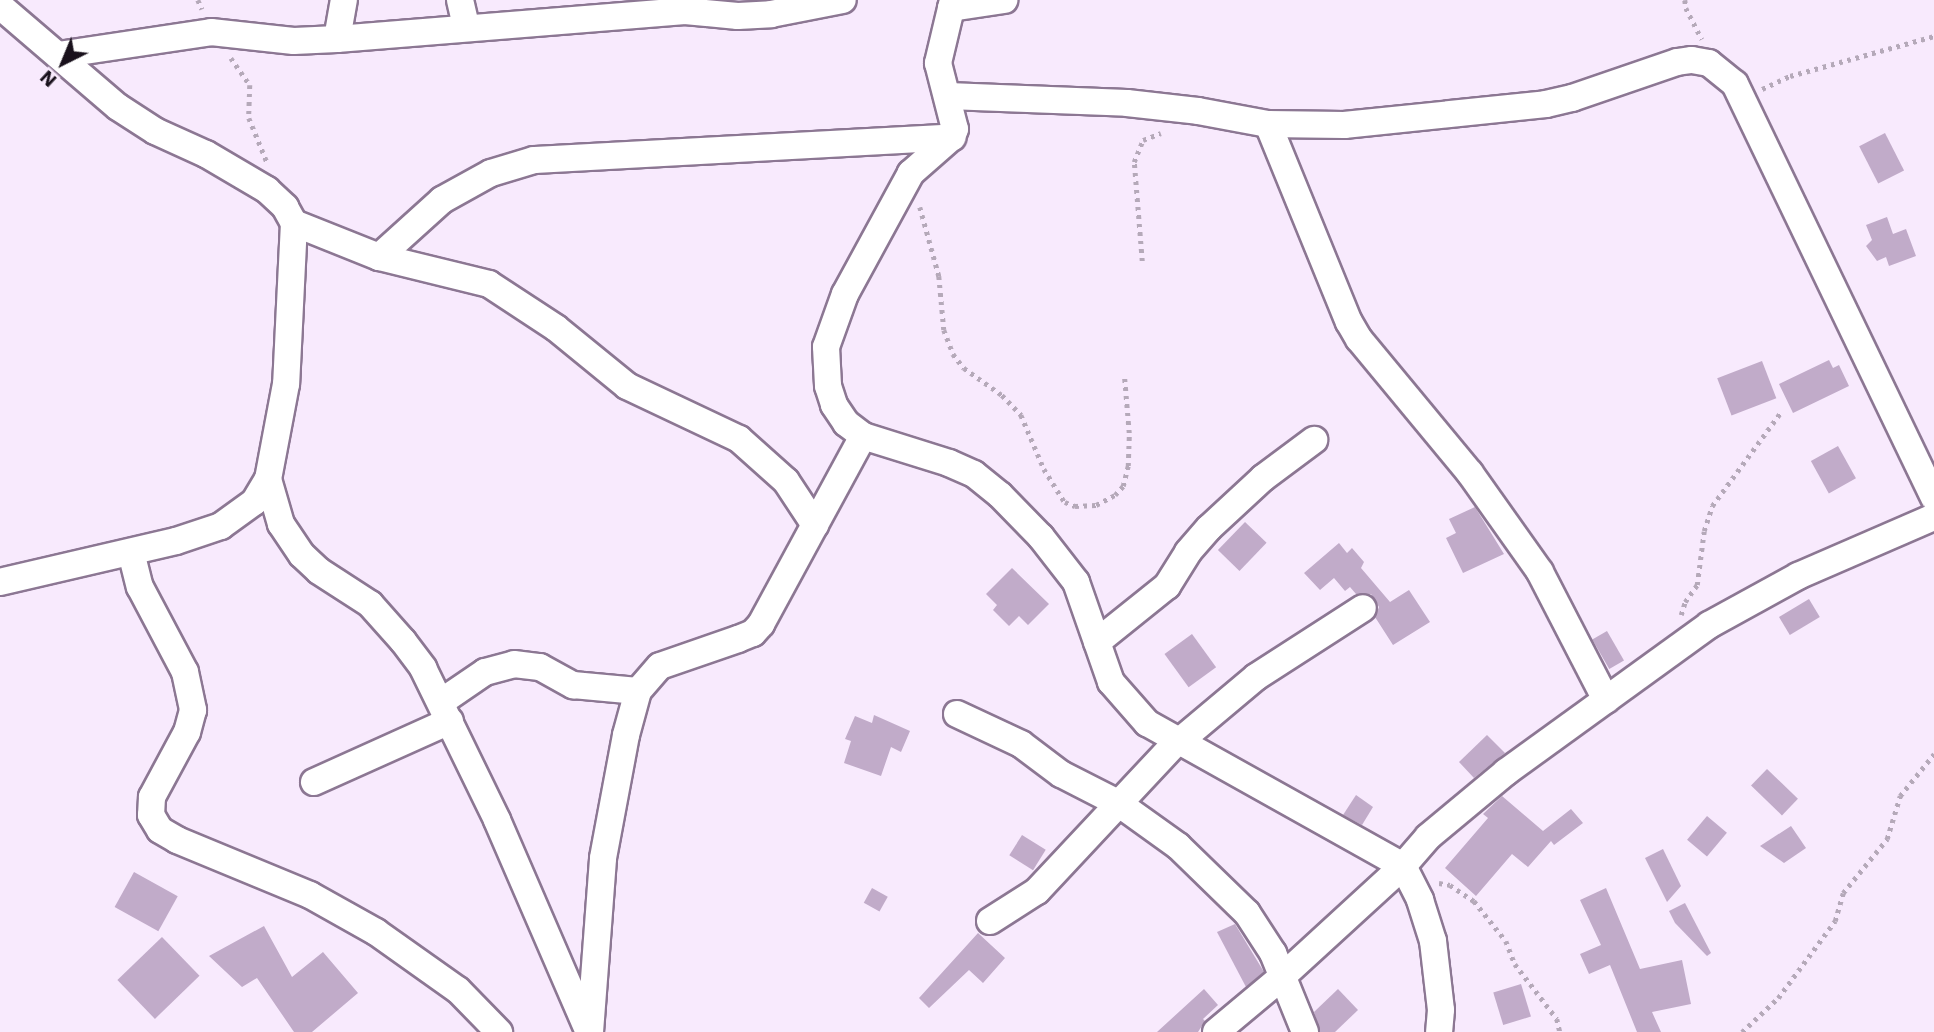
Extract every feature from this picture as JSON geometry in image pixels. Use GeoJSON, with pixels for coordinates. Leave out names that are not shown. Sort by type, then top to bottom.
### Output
{"type":"FeatureCollection","features":[{"type":"Feature","properties":{"kind":"street"},"geometry":{"type":"LineString","coordinates":[[337,39],[344,0]]}},
{"type":"Feature","properties":{"kind":"street"},"geometry":{"type":"LineString","coordinates":[[460,0],[466,27]]}},
{"type":"Feature","properties":{"kind":"street"},"geometry":{"type":"LineString","coordinates":[[58,55],[211,32],[294,41],[337,39],[685,11],[738,16],[760,7],[843,0]]}},
{"type":"Feature","properties":{"kind":"street"},"geometry":{"type":"LineString","coordinates":[[1004,0],[952,4],[938,63],[955,120],[952,137],[911,173],[845,294],[826,347],[828,386],[834,405],[846,423],[863,436],[949,463],[974,474],[1000,495],[1041,537],[1076,582],[1111,682],[1147,723],[1406,872],[1433,941],[1441,1010],[1439,1032]]}},
{"type":"Feature","properties":{"kind":"street"},"geometry":{"type":"LineString","coordinates":[[0,6],[118,107],[155,131],[234,169],[272,194],[285,207],[294,223],[286,384],[268,479],[250,506],[221,526]]}},
{"type":"Feature","properties":{"kind":"street"},"geometry":{"type":"LineString","coordinates":[[948,96],[1127,103],[1198,111],[1269,124],[1344,125],[1546,104],[1572,98],[1677,62],[1709,63],[1735,83],[1934,498]]}},
{"type":"Feature","properties":{"kind":"street"},"geometry":{"type":"LineString","coordinates":[[1269,124],[1349,322],[1359,339],[1470,473],[1541,572],[1606,700]]}},
{"type":"Feature","properties":{"kind":"street"},"geometry":{"type":"LineString","coordinates":[[379,257],[442,200],[491,173],[534,160],[952,137]]}},
{"type":"Feature","properties":{"kind":"street"},"geometry":{"type":"LineString","coordinates":[[294,223],[379,257],[489,284],[556,328],[627,386],[739,439],[786,481],[815,525]]}},
{"type":"Feature","properties":{"kind":"street"},"geometry":{"type":"LineString","coordinates":[[589,1032],[603,858],[626,735],[638,691],[660,666],[753,633],[774,604],[863,436]]}},
{"type":"Feature","properties":{"kind":"street"},"geometry":{"type":"LineString","coordinates":[[1097,642],[1167,586],[1188,552],[1209,528],[1263,478],[1314,440]]}},
{"type":"Feature","properties":{"kind":"street"},"geometry":{"type":"LineString","coordinates":[[268,479],[281,524],[302,555],[319,571],[370,604],[397,633],[422,668],[497,820],[589,1032]]}},
{"type":"Feature","properties":{"kind":"street"},"geometry":{"type":"LineString","coordinates":[[1216,1032],[1406,872],[1428,837],[1506,772],[1674,650],[1709,625],[1798,576],[1934,517]]}},
{"type":"Feature","properties":{"kind":"street"},"geometry":{"type":"LineString","coordinates":[[0,582],[131,552],[221,526],[281,524]]}},
{"type":"Feature","properties":{"kind":"street"},"geometry":{"type":"LineString","coordinates":[[131,552],[140,587],[185,672],[193,710],[187,732],[152,797],[151,815],[160,830],[177,840],[310,895],[366,926],[442,977],[471,1001],[499,1032]]}},
{"type":"Feature","properties":{"kind":"street"},"geometry":{"type":"LineString","coordinates":[[990,921],[1037,891],[1180,740],[1256,677],[1363,608]]}},
{"type":"Feature","properties":{"kind":"street"},"geometry":{"type":"LineString","coordinates":[[314,782],[446,712],[485,672],[514,664],[540,667],[573,685],[638,691]]}},
{"type":"Feature","properties":{"kind":"street"},"geometry":{"type":"LineString","coordinates":[[957,714],[1021,744],[1061,774],[1118,803],[1178,846],[1247,913],[1273,953],[1305,1032]]}},
{"type":"Feature","properties":{"kind":"path"},"geometry":{"type":"LineString","coordinates":[[1685,0],[1709,63]]}},
{"type":"Feature","properties":{"kind":"path"},"geometry":{"type":"LineString","coordinates":[[211,32],[250,86],[249,118],[268,166],[272,194]]}},
{"type":"Feature","properties":{"kind":"path"},"geometry":{"type":"LineString","coordinates":[[1742,98],[1790,76],[1934,36]]}},
{"type":"Feature","properties":{"kind":"path"},"geometry":{"type":"LineString","coordinates":[[1142,261],[1135,152],[1147,136],[1167,132]]}},
{"type":"Feature","properties":{"kind":"path"},"geometry":{"type":"LineString","coordinates":[[911,173],[939,276],[944,330],[953,354],[964,368],[1002,396],[1021,415],[1044,469],[1065,502],[1075,506],[1096,505],[1115,495],[1123,486],[1128,466],[1129,433],[1124,374]]}},
{"type":"Feature","properties":{"kind":"path"},"geometry":{"type":"LineString","coordinates":[[1674,650],[1685,602],[1697,585],[1704,531],[1712,506],[1752,447],[1781,412]]}},
{"type":"Feature","properties":{"kind":"path"},"geometry":{"type":"LineString","coordinates":[[1742,1032],[1778,998],[1835,921],[1843,894],[1887,839],[1900,796],[1934,754]]}},
{"type":"Feature","properties":{"kind":"path"},"geometry":{"type":"LineString","coordinates":[[1406,872],[1450,885],[1474,901],[1506,941],[1515,964],[1557,1019],[1560,1032]]}},
{"type":"Feature","properties":{"kind":"building"},"geometry":{"type":"Polygon","coordinates":[[[1885,133],[1904,170],[1878,184],[1859,146],[1885,133]]]}},
{"type":"Feature","properties":{"kind":"building"},"geometry":{"type":"Polygon","coordinates":[[[1887,217],[1893,234],[1906,229],[1916,256],[1889,266],[1886,257],[1877,261],[1866,246],[1872,240],[1866,225],[1887,217]]]}},
{"type":"Feature","properties":{"kind":"building"},"geometry":{"type":"Polygon","coordinates":[[[1829,360],[1833,368],[1839,365],[1849,386],[1793,413],[1779,384],[1829,360]]]}},
{"type":"Feature","properties":{"kind":"building"},"geometry":{"type":"Polygon","coordinates":[[[1762,361],[1776,398],[1732,416],[1717,378],[1762,361]]]}},
{"type":"Feature","properties":{"kind":"building"},"geometry":{"type":"Polygon","coordinates":[[[1838,446],[1856,478],[1829,493],[1811,461],[1838,446]]]}},
{"type":"Feature","properties":{"kind":"building"},"geometry":{"type":"Polygon","coordinates":[[[1475,507],[1504,554],[1463,573],[1446,538],[1456,533],[1449,519],[1475,507]]]}},
{"type":"Feature","properties":{"kind":"building"},"geometry":{"type":"Polygon","coordinates":[[[1245,522],[1267,543],[1239,571],[1218,550],[1245,522]]]}},
{"type":"Feature","properties":{"kind":"building"},"geometry":{"type":"Polygon","coordinates":[[[1339,543],[1347,553],[1352,548],[1364,562],[1361,568],[1390,602],[1409,590],[1430,622],[1393,645],[1375,617],[1379,607],[1371,594],[1356,594],[1350,587],[1345,591],[1334,578],[1320,590],[1304,573],[1339,543]]]}},
{"type":"Feature","properties":{"kind":"building"},"geometry":{"type":"Polygon","coordinates":[[[1012,568],[1049,604],[1028,625],[1019,616],[1009,626],[993,610],[997,605],[986,594],[1012,568]]]}},
{"type":"Feature","properties":{"kind":"building"},"geometry":{"type":"Polygon","coordinates":[[[1809,599],[1820,617],[1790,635],[1779,617],[1809,599]]]}},
{"type":"Feature","properties":{"kind":"building"},"geometry":{"type":"Polygon","coordinates":[[[1607,631],[1624,660],[1609,669],[1592,640],[1607,631]]]}},
{"type":"Feature","properties":{"kind":"building"},"geometry":{"type":"Polygon","coordinates":[[[1192,634],[1216,667],[1189,687],[1164,654],[1192,634]]]}},
{"type":"Feature","properties":{"kind":"building"},"geometry":{"type":"Polygon","coordinates":[[[874,715],[910,731],[901,752],[891,747],[881,776],[844,763],[851,741],[845,739],[855,716],[872,723],[874,715]]]}},
{"type":"Feature","properties":{"kind":"building"},"geometry":{"type":"Polygon","coordinates":[[[1487,735],[1505,753],[1474,778],[1459,762],[1487,735]]]}},
{"type":"Feature","properties":{"kind":"building"},"geometry":{"type":"Polygon","coordinates":[[[1767,769],[1798,799],[1782,815],[1751,786],[1767,769]]]}},
{"type":"Feature","properties":{"kind":"building"},"geometry":{"type":"Polygon","coordinates":[[[1356,795],[1373,807],[1362,825],[1343,815],[1356,795]]]}},
{"type":"Feature","properties":{"kind":"building"},"geometry":{"type":"Polygon","coordinates":[[[1502,796],[1543,831],[1571,809],[1583,823],[1554,845],[1551,841],[1528,867],[1512,854],[1476,896],[1445,868],[1488,818],[1483,814],[1502,796]]]}},
{"type":"Feature","properties":{"kind":"building"},"geometry":{"type":"Polygon","coordinates":[[[1707,816],[1727,833],[1707,856],[1687,840],[1707,816]]]}},
{"type":"Feature","properties":{"kind":"building"},"geometry":{"type":"Polygon","coordinates":[[[1791,826],[1806,848],[1784,863],[1760,846],[1791,826]]]}},
{"type":"Feature","properties":{"kind":"building"},"geometry":{"type":"Polygon","coordinates":[[[1022,835],[1046,850],[1033,870],[1009,855],[1022,835]]]}},
{"type":"Feature","properties":{"kind":"building"},"geometry":{"type":"Polygon","coordinates":[[[1663,849],[1681,886],[1667,902],[1645,858],[1663,849]]]}},
{"type":"Feature","properties":{"kind":"building"},"geometry":{"type":"Polygon","coordinates":[[[134,872],[178,896],[158,931],[115,907],[134,872]]]}},
{"type":"Feature","properties":{"kind":"building"},"geometry":{"type":"Polygon","coordinates":[[[872,888],[888,897],[880,912],[864,903],[872,888]]]}},
{"type":"Feature","properties":{"kind":"building"},"geometry":{"type":"Polygon","coordinates":[[[1606,888],[1640,969],[1682,960],[1691,1004],[1652,1012],[1661,1032],[1637,1032],[1610,965],[1589,974],[1580,954],[1601,945],[1580,900],[1606,888]]]}},
{"type":"Feature","properties":{"kind":"building"},"geometry":{"type":"Polygon","coordinates":[[[1685,903],[1711,953],[1707,956],[1675,923],[1669,911],[1685,903]]]}},
{"type":"Feature","properties":{"kind":"building"},"geometry":{"type":"Polygon","coordinates":[[[1235,924],[1264,972],[1246,987],[1217,932],[1235,924]]]}},
{"type":"Feature","properties":{"kind":"building"},"geometry":{"type":"Polygon","coordinates":[[[264,926],[292,977],[323,952],[358,993],[312,1032],[294,1032],[257,978],[242,987],[209,956],[264,926]]]}},
{"type":"Feature","properties":{"kind":"building"},"geometry":{"type":"Polygon","coordinates":[[[978,933],[1005,958],[983,983],[969,970],[929,1008],[919,998],[978,933]]]}},
{"type":"Feature","properties":{"kind":"building"},"geometry":{"type":"Polygon","coordinates":[[[162,937],[200,976],[155,1019],[117,980],[162,937]]]}},
{"type":"Feature","properties":{"kind":"building"},"geometry":{"type":"Polygon","coordinates":[[[1521,984],[1531,1017],[1503,1025],[1493,992],[1521,984]]]}},
{"type":"Feature","properties":{"kind":"building"},"geometry":{"type":"Polygon","coordinates":[[[1204,989],[1218,1005],[1203,1019],[1205,1021],[1198,1032],[1157,1032],[1204,989]]]}},
{"type":"Feature","properties":{"kind":"building"},"geometry":{"type":"Polygon","coordinates":[[[1338,989],[1358,1010],[1335,1032],[1320,1032],[1314,1012],[1338,989]]]}}]}
